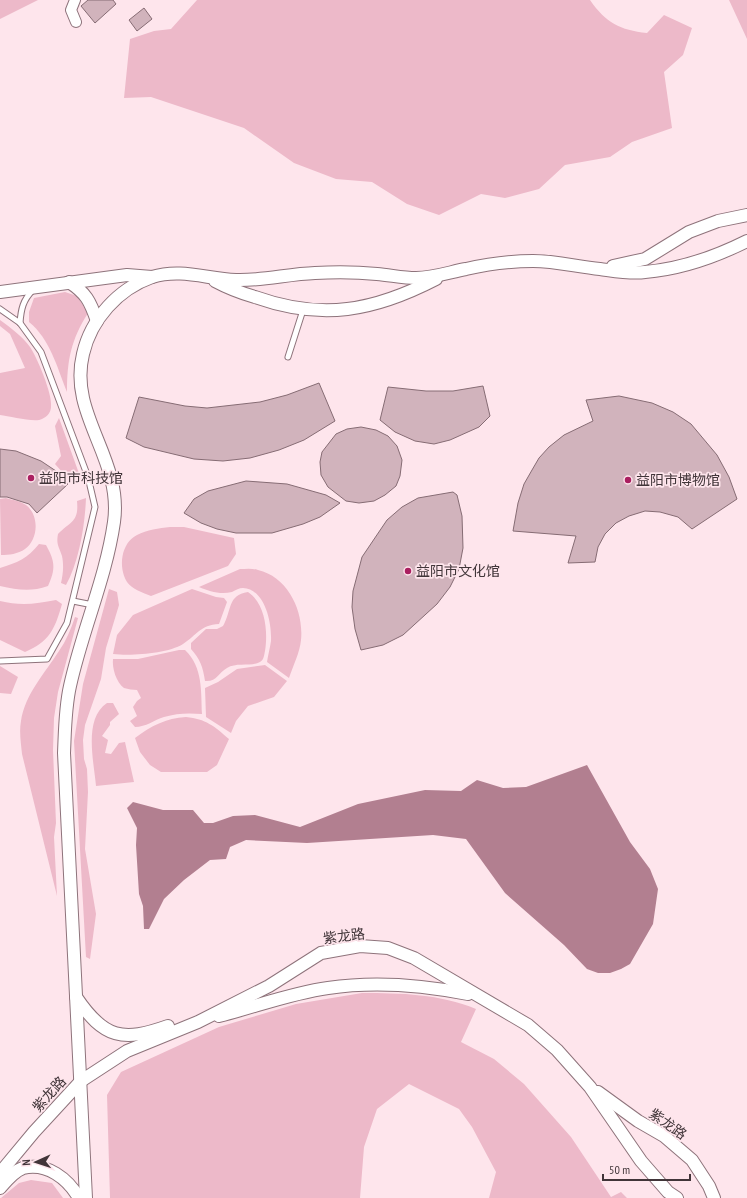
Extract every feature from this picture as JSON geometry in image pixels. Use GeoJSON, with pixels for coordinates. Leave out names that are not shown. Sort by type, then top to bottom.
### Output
{"type":"FeatureCollection","features":[{"type":"Feature","properties":{"kind":"street"},"geometry":{"type":"LineString","coordinates":[[75,0],[71,10],[76,22]]}},
{"type":"Feature","properties":{"kind":"street"},"geometry":{"type":"LineString","coordinates":[[598,269],[645,259],[689,232],[718,221],[747,215]]}},
{"type":"Feature","properties":{"kind":"street"},"geometry":{"type":"LineString","coordinates":[[0,292],[35,289],[69,282],[127,275],[152,277],[176,273],[236,280],[313,273],[346,273],[420,278],[495,263],[535,261],[643,273],[684,266],[712,257],[747,241]]}},
{"type":"Feature","properties":{"kind":"street"},"geometry":{"type":"LineString","coordinates":[[207,276],[220,284],[266,302],[303,310],[339,310],[365,307],[416,290],[450,272]]}},
{"type":"Feature","properties":{"kind":"street"},"geometry":{"type":"LineString","coordinates":[[86,1198],[64,753],[65,718],[70,686],[93,605],[114,522],[115,496],[111,474],[83,402],[79,381],[82,355],[90,333],[97,320],[113,301],[131,288],[152,277]]}},
{"type":"Feature","properties":{"kind":"street"},"geometry":{"type":"LineString","coordinates":[[69,282],[80,289],[89,299],[97,320]]}},
{"type":"Feature","properties":{"kind":"street","name":"紫龙路"},"geometry":{"type":"LineString","coordinates":[[0,1173],[81,1081],[127,1051],[198,1022],[269,986],[321,953],[360,946],[388,948],[414,958],[528,1025],[557,1050],[590,1087],[641,1161],[668,1192],[677,1198]]}},
{"type":"Feature","properties":{"kind":"street","name":"紫龙路"},"geometry":{"type":"LineString","coordinates":[[198,1022],[328,988],[378,984],[432,987],[476,995]]}},
{"type":"Feature","properties":{"kind":"street"},"geometry":{"type":"LineString","coordinates":[[76,997],[89,1016],[101,1026],[116,1034],[128,1036],[144,1035],[232,1004]]}},
{"type":"Feature","properties":{"kind":"street","name":"紫龙路"},"geometry":{"type":"LineString","coordinates":[[590,1087],[638,1121],[664,1136],[692,1160],[709,1186],[714,1198]]}},
{"type":"Feature","properties":{"kind":"street"},"geometry":{"type":"LineString","coordinates":[[0,1188],[10,1177],[22,1168],[38,1167],[52,1171],[64,1179],[79,1198]]}},
{"type":"Feature","properties":{"kind":"lane"},"geometry":{"type":"LineString","coordinates":[[20,323],[22,306],[26,297],[35,289]]}},
{"type":"Feature","properties":{"kind":"lane"},"geometry":{"type":"LineString","coordinates":[[0,310],[20,323],[41,352],[86,470],[95,507],[67,623],[47,660],[0,660]]}},
{"type":"Feature","properties":{"kind":"lane"},"geometry":{"type":"LineString","coordinates":[[288,357],[303,310]]}},
{"type":"Feature","properties":{"kind":"lane"},"geometry":{"type":"LineString","coordinates":[[73,600],[93,605]]}},
{"type":"Feature","properties":{"kind":"shaded area"},"geometry":{"type":"Polygon","coordinates":[[[0,0],[38,0],[0,19],[0,0]]]}},
{"type":"Feature","properties":{"kind":"shaded area"},"geometry":{"type":"Polygon","coordinates":[[[197,0],[590,0],[608,20],[629,30],[647,33],[664,15],[692,28],[683,55],[664,72],[672,128],[632,142],[610,157],[565,165],[539,189],[505,198],[481,194],[439,215],[407,204],[372,182],[336,179],[294,163],[244,128],[151,97],[124,98],[130,39],[154,31],[171,29],[197,0]]]}},
{"type":"Feature","properties":{"kind":"shaded area"},"geometry":{"type":"Polygon","coordinates":[[[729,0],[747,0],[747,39],[729,0]]]}},
{"type":"Feature","properties":{"kind":"shaded area"},"geometry":{"type":"Polygon","coordinates":[[[65,292],[77,296],[88,313],[82,323],[71,351],[67,392],[48,345],[29,322],[29,312],[34,298],[65,292]]]}},
{"type":"Feature","properties":{"kind":"shaded area"},"geometry":{"type":"Polygon","coordinates":[[[0,320],[16,332],[27,343],[40,367],[50,394],[51,401],[51,409],[46,417],[42,419],[28,420],[0,415],[0,373],[25,368],[10,334],[0,326],[0,320]]]}},
{"type":"Feature","properties":{"kind":"shaded area"},"geometry":{"type":"Polygon","coordinates":[[[59,418],[81,479],[73,484],[55,464],[61,456],[55,426],[59,418]]]}},
{"type":"Feature","properties":{"kind":"shaded area"},"geometry":{"type":"Polygon","coordinates":[[[6,498],[26,505],[31,510],[34,515],[36,528],[33,540],[25,549],[13,554],[1,555],[0,499],[6,498]]]}},
{"type":"Feature","properties":{"kind":"shaded area"},"geometry":{"type":"Polygon","coordinates":[[[86,498],[78,554],[71,576],[66,585],[61,583],[63,563],[57,538],[58,534],[75,517],[77,513],[77,501],[86,498]]]}},
{"type":"Feature","properties":{"kind":"shaded area"},"geometry":{"type":"Polygon","coordinates":[[[170,527],[184,527],[234,538],[236,554],[228,566],[151,596],[135,589],[127,582],[124,576],[122,563],[124,549],[127,544],[137,535],[170,527]]]}},
{"type":"Feature","properties":{"kind":"shaded area"},"geometry":{"type":"Polygon","coordinates":[[[39,544],[46,545],[53,561],[52,575],[48,586],[24,590],[0,586],[0,568],[22,559],[31,553],[39,544]]]}},
{"type":"Feature","properties":{"kind":"shaded area"},"geometry":{"type":"Polygon","coordinates":[[[240,569],[258,570],[269,574],[278,580],[286,588],[297,607],[300,618],[301,640],[298,654],[289,678],[267,662],[271,641],[270,625],[266,608],[257,594],[251,590],[243,588],[232,592],[219,593],[199,587],[240,569]]]}},
{"type":"Feature","properties":{"kind":"shaded area"},"geometry":{"type":"Polygon","coordinates":[[[109,589],[117,592],[119,605],[106,648],[101,679],[85,725],[83,740],[84,759],[87,769],[88,792],[85,849],[96,914],[90,959],[86,957],[74,741],[83,684],[109,589]]]}},
{"type":"Feature","properties":{"kind":"shaded area"},"geometry":{"type":"Polygon","coordinates":[[[192,589],[216,597],[224,598],[227,602],[219,624],[203,628],[188,641],[168,650],[129,655],[113,654],[117,635],[133,615],[192,589]]]}},
{"type":"Feature","properties":{"kind":"shaded area"},"geometry":{"type":"Polygon","coordinates":[[[248,592],[259,604],[264,619],[266,628],[266,644],[263,659],[252,664],[231,666],[224,670],[215,679],[205,681],[201,664],[191,649],[191,643],[206,629],[217,629],[223,626],[233,600],[236,596],[248,592]]]}},
{"type":"Feature","properties":{"kind":"shaded area"},"geometry":{"type":"Polygon","coordinates":[[[56,600],[62,604],[57,621],[50,634],[40,644],[25,652],[0,640],[0,601],[14,604],[28,604],[56,600]]]}},
{"type":"Feature","properties":{"kind":"shaded area"},"geometry":{"type":"Polygon","coordinates":[[[75,617],[78,618],[58,692],[54,718],[53,750],[56,823],[54,837],[57,896],[22,754],[20,725],[23,711],[31,693],[64,643],[75,617]]]}},
{"type":"Feature","properties":{"kind":"shaded area"},"geometry":{"type":"Polygon","coordinates":[[[185,650],[191,657],[198,672],[201,688],[202,714],[188,713],[174,715],[160,718],[143,726],[135,727],[130,721],[137,716],[133,707],[141,698],[137,690],[124,688],[121,685],[114,671],[113,659],[138,659],[185,650]]]}},
{"type":"Feature","properties":{"kind":"shaded area"},"geometry":{"type":"Polygon","coordinates":[[[265,665],[287,681],[274,697],[248,706],[236,721],[231,733],[206,717],[205,688],[218,682],[237,669],[265,665]]]}},
{"type":"Feature","properties":{"kind":"shaded area"},"geometry":{"type":"Polygon","coordinates":[[[0,666],[18,677],[11,694],[0,693],[0,666]]]}},
{"type":"Feature","properties":{"kind":"shaded area"},"geometry":{"type":"Polygon","coordinates":[[[107,703],[113,703],[119,714],[110,722],[110,725],[102,736],[108,740],[105,753],[111,754],[119,743],[125,742],[134,782],[96,786],[92,753],[92,730],[95,719],[100,710],[107,703]]]}},
{"type":"Feature","properties":{"kind":"shaded area"},"geometry":{"type":"Polygon","coordinates":[[[186,717],[204,721],[219,730],[229,739],[217,765],[207,772],[161,772],[150,765],[140,752],[135,738],[159,723],[186,717]]]}},
{"type":"Feature","properties":{"kind":"shaded area"},"geometry":{"type":"Polygon","coordinates":[[[587,765],[630,842],[650,869],[658,889],[653,924],[630,964],[621,969],[610,973],[598,973],[587,969],[564,945],[505,893],[466,839],[433,835],[307,843],[246,840],[230,847],[226,859],[210,860],[184,880],[164,899],[149,929],[144,929],[143,906],[139,894],[136,845],[137,828],[127,808],[133,802],[163,810],[193,810],[204,823],[213,823],[233,816],[255,815],[300,827],[358,804],[425,790],[461,791],[477,780],[503,788],[526,787],[587,765]]]}},
{"type":"Feature","properties":{"kind":"shaded area"},"geometry":{"type":"Polygon","coordinates":[[[362,993],[420,995],[448,1000],[476,1009],[461,1042],[494,1059],[524,1084],[571,1137],[611,1197],[621,1192],[627,1198],[489,1198],[496,1172],[472,1127],[459,1109],[409,1084],[377,1109],[364,1147],[360,1198],[110,1198],[107,1095],[121,1072],[219,1027],[296,1004],[362,993]]]}},
{"type":"Feature","properties":{"kind":"shaded area"},"geometry":{"type":"Polygon","coordinates":[[[31,1180],[52,1183],[63,1198],[1,1198],[19,1183],[31,1180]]]}},
{"type":"Feature","properties":{"kind":"building"},"geometry":{"type":"Polygon","coordinates":[[[88,0],[113,0],[116,4],[95,23],[81,6],[88,0]]]}},
{"type":"Feature","properties":{"kind":"building"},"geometry":{"type":"Polygon","coordinates":[[[144,8],[152,19],[137,31],[129,20],[144,8]]]}},
{"type":"Feature","properties":{"kind":"building"},"geometry":{"type":"Polygon","coordinates":[[[319,383],[335,421],[304,440],[279,450],[250,458],[223,461],[194,459],[144,447],[126,438],[139,397],[185,406],[207,408],[260,402],[287,395],[319,383]]]}},
{"type":"Feature","properties":{"kind":"building"},"geometry":{"type":"Polygon","coordinates":[[[483,386],[490,416],[479,427],[450,440],[434,444],[415,441],[395,432],[380,420],[388,387],[426,391],[453,391],[483,386]]]}},
{"type":"Feature","properties":{"kind":"building","name":"益阳市博物馆"},"geometry":{"type":"Polygon","coordinates":[[[619,396],[652,403],[673,412],[691,424],[717,455],[729,477],[737,499],[692,529],[678,517],[660,512],[645,511],[629,516],[616,523],[605,534],[598,547],[595,562],[568,563],[576,536],[513,531],[518,503],[524,484],[539,458],[549,447],[564,435],[593,421],[586,400],[619,396]]]}},
{"type":"Feature","properties":{"kind":"building"},"geometry":{"type":"Polygon","coordinates":[[[361,427],[376,430],[388,436],[397,446],[402,460],[400,476],[396,486],[385,495],[374,501],[359,503],[346,501],[328,487],[321,475],[320,462],[322,452],[336,434],[347,429],[361,427]]]}},
{"type":"Feature","properties":{"kind":"building","name":"益阳市科技馆"},"geometry":{"type":"Polygon","coordinates":[[[0,449],[16,451],[41,461],[56,471],[68,484],[37,513],[29,504],[7,497],[0,497],[0,449]]]}},
{"type":"Feature","properties":{"kind":"building"},"geometry":{"type":"Polygon","coordinates":[[[246,481],[287,484],[326,495],[340,503],[320,517],[303,524],[272,533],[236,533],[217,529],[201,523],[184,513],[194,499],[208,491],[246,481]]]}},
{"type":"Feature","properties":{"kind":"building","name":"益阳市文化馆"},"geometry":{"type":"Polygon","coordinates":[[[453,492],[457,495],[462,516],[463,548],[459,569],[450,587],[437,604],[403,635],[383,645],[361,650],[355,629],[352,607],[353,591],[362,557],[387,520],[402,507],[418,498],[453,492]]]}},
{"type":"Feature","properties":{"kind":"place","name":"益阳市科技馆"},"geometry":{"type":"Point","coordinates":[31,478]}},
{"type":"Feature","properties":{"kind":"place","name":"益阳市博物馆"},"geometry":{"type":"Point","coordinates":[628,480]}},
{"type":"Feature","properties":{"kind":"place","name":"益阳市文化馆"},"geometry":{"type":"Point","coordinates":[408,571]}}]}
